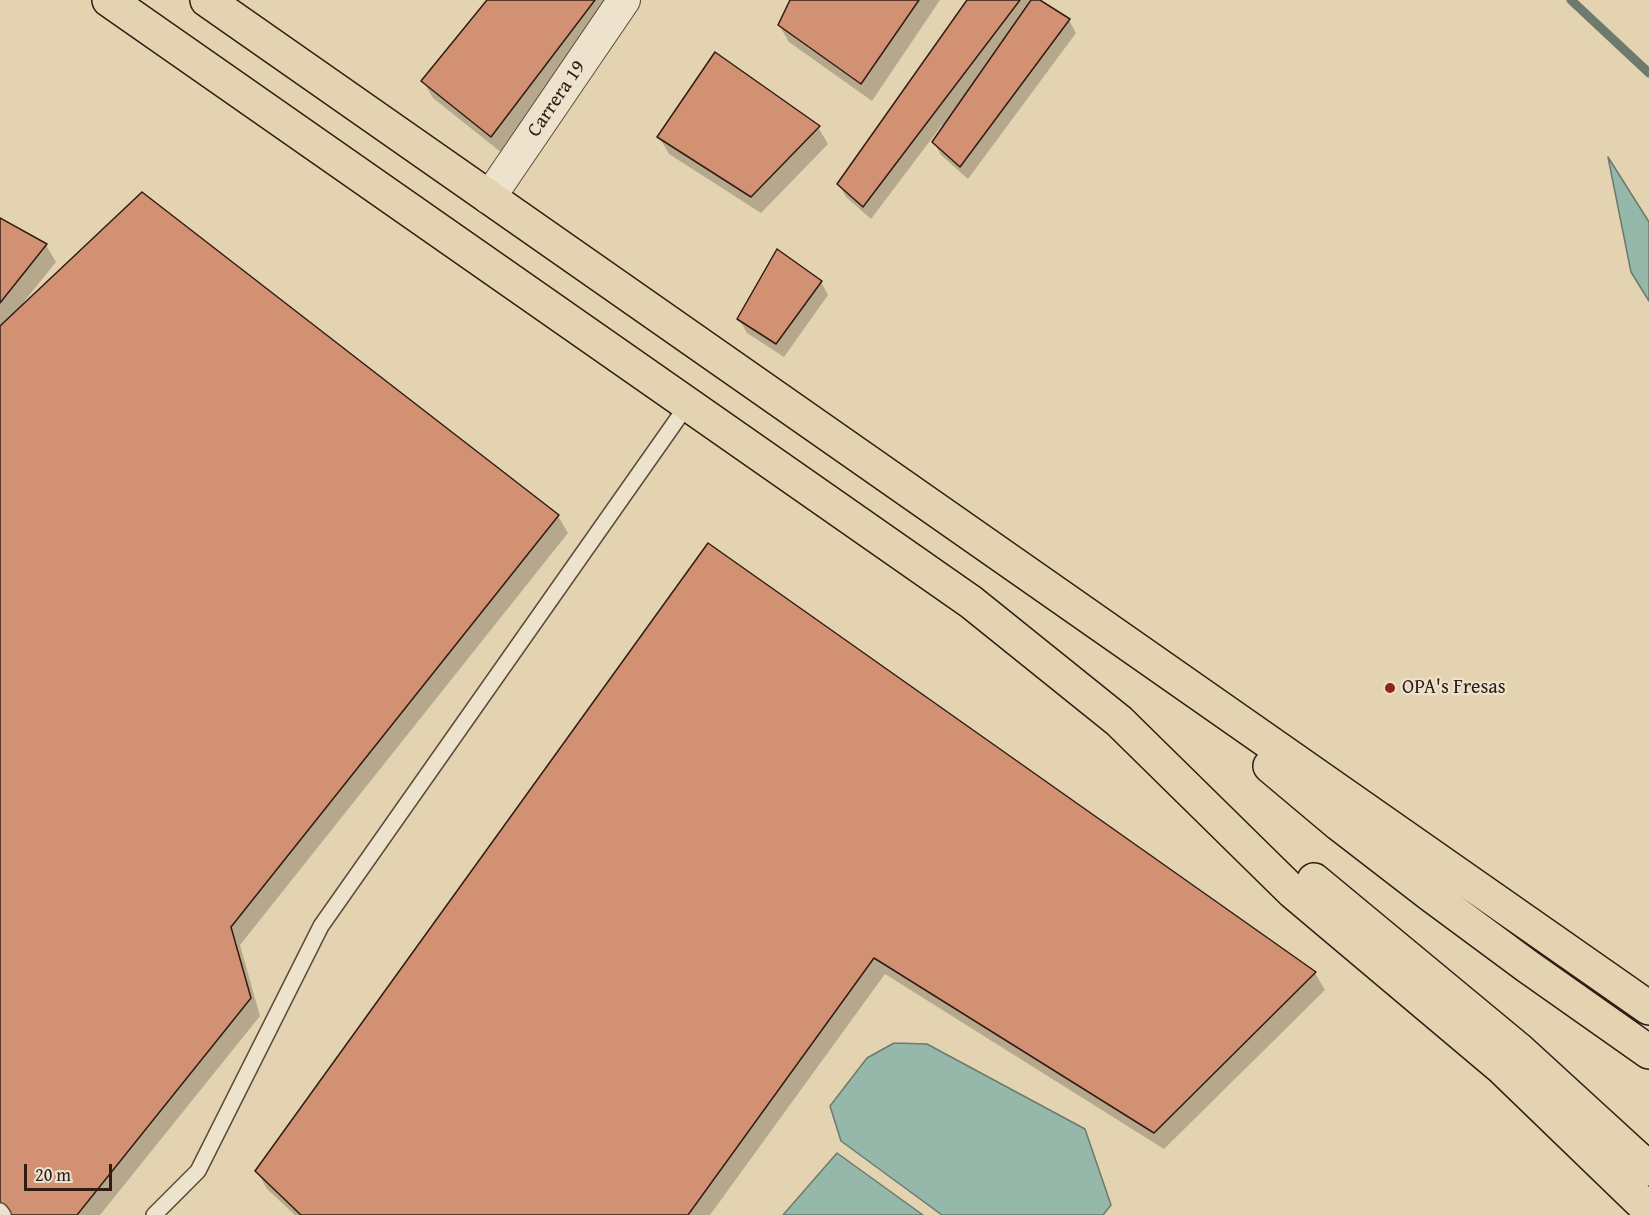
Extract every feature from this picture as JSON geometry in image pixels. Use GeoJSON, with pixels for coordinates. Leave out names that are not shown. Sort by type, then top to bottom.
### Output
{"type":"FeatureCollection","features":[{"type":"Feature","properties":{"kind":"highway"},"geometry":{"type":"LineString","coordinates":[[109,0],[971,602],[1518,1049],[1649,1169]]}},
{"type":"Feature","properties":{"kind":"highway"},"geometry":{"type":"LineString","coordinates":[[207,0],[1649,1008]]}},
{"type":"Feature","properties":{"kind":"highway"},"geometry":{"type":"LineString","coordinates":[[1179,679],[1251,749],[1339,824],[1508,952],[1649,1052]]}},
{"type":"Feature","properties":{"kind":"highway"},"geometry":{"type":"LineString","coordinates":[[1119,721],[1293,892],[1502,1068],[1649,1210]]}},
{"type":"Feature","properties":{"kind":"street","name":"Carrera 19"},"geometry":{"type":"LineString","coordinates":[[489,198],[624,0]]}},
{"type":"Feature","properties":{"kind":"lane"},"geometry":{"type":"LineString","coordinates":[[154,1215],[198,1171],[321,926],[688,404]]}},
{"type":"Feature","properties":{"kind":"lane"},"geometry":{"type":"LineString","coordinates":[[0,1211],[3,1215]]}},
{"type":"Feature","properties":{"kind":"shaded area"},"geometry":{"type":"Polygon","coordinates":[[[1608,157],[1649,222],[1649,301],[1631,272],[1608,157]]]}},
{"type":"Feature","properties":{"kind":"shaded area"},"geometry":{"type":"Polygon","coordinates":[[[894,1043],[927,1044],[1085,1129],[1111,1205],[1103,1215],[942,1215],[841,1141],[830,1106],[867,1058],[894,1043]]]}},
{"type":"Feature","properties":{"kind":"shaded area"},"geometry":{"type":"Polygon","coordinates":[[[837,1153],[923,1215],[783,1215],[837,1153]]]}},
{"type":"Feature","properties":{"kind":"building"},"geometry":{"type":"Polygon","coordinates":[[[487,0],[595,0],[491,137],[421,81],[487,0]]]}},
{"type":"Feature","properties":{"kind":"building"},"geometry":{"type":"Polygon","coordinates":[[[790,0],[919,0],[861,84],[778,25],[790,0]]]}},
{"type":"Feature","properties":{"kind":"building"},"geometry":{"type":"Polygon","coordinates":[[[967,0],[1020,0],[863,207],[837,184],[967,0]]]}},
{"type":"Feature","properties":{"kind":"building"},"geometry":{"type":"Polygon","coordinates":[[[1031,0],[1040,0],[1070,19],[960,167],[932,142],[1031,0]]]}},
{"type":"Feature","properties":{"kind":"building"},"geometry":{"type":"Polygon","coordinates":[[[715,52],[820,126],[751,197],[657,137],[715,52]]]}},
{"type":"Feature","properties":{"kind":"building"},"geometry":{"type":"Polygon","coordinates":[[[142,192],[559,515],[231,927],[251,998],[77,1215],[0,1215],[0,326],[142,192]]]}},
{"type":"Feature","properties":{"kind":"building"},"geometry":{"type":"Polygon","coordinates":[[[0,218],[47,244],[0,303],[0,218]]]}},
{"type":"Feature","properties":{"kind":"building"},"geometry":{"type":"Polygon","coordinates":[[[777,249],[822,281],[776,344],[737,319],[777,249]]]}},
{"type":"Feature","properties":{"kind":"building"},"geometry":{"type":"Polygon","coordinates":[[[708,543],[1316,972],[1154,1133],[874,958],[688,1215],[301,1215],[255,1171],[708,543]]]}},
{"type":"Feature","properties":{"kind":"waterway"},"geometry":{"type":"LineString","coordinates":[[1571,0],[1649,73]]}},
{"type":"Feature","properties":{"kind":"place","name":"OPA's Fresas"},"geometry":{"type":"Point","coordinates":[1390,688]}}]}
